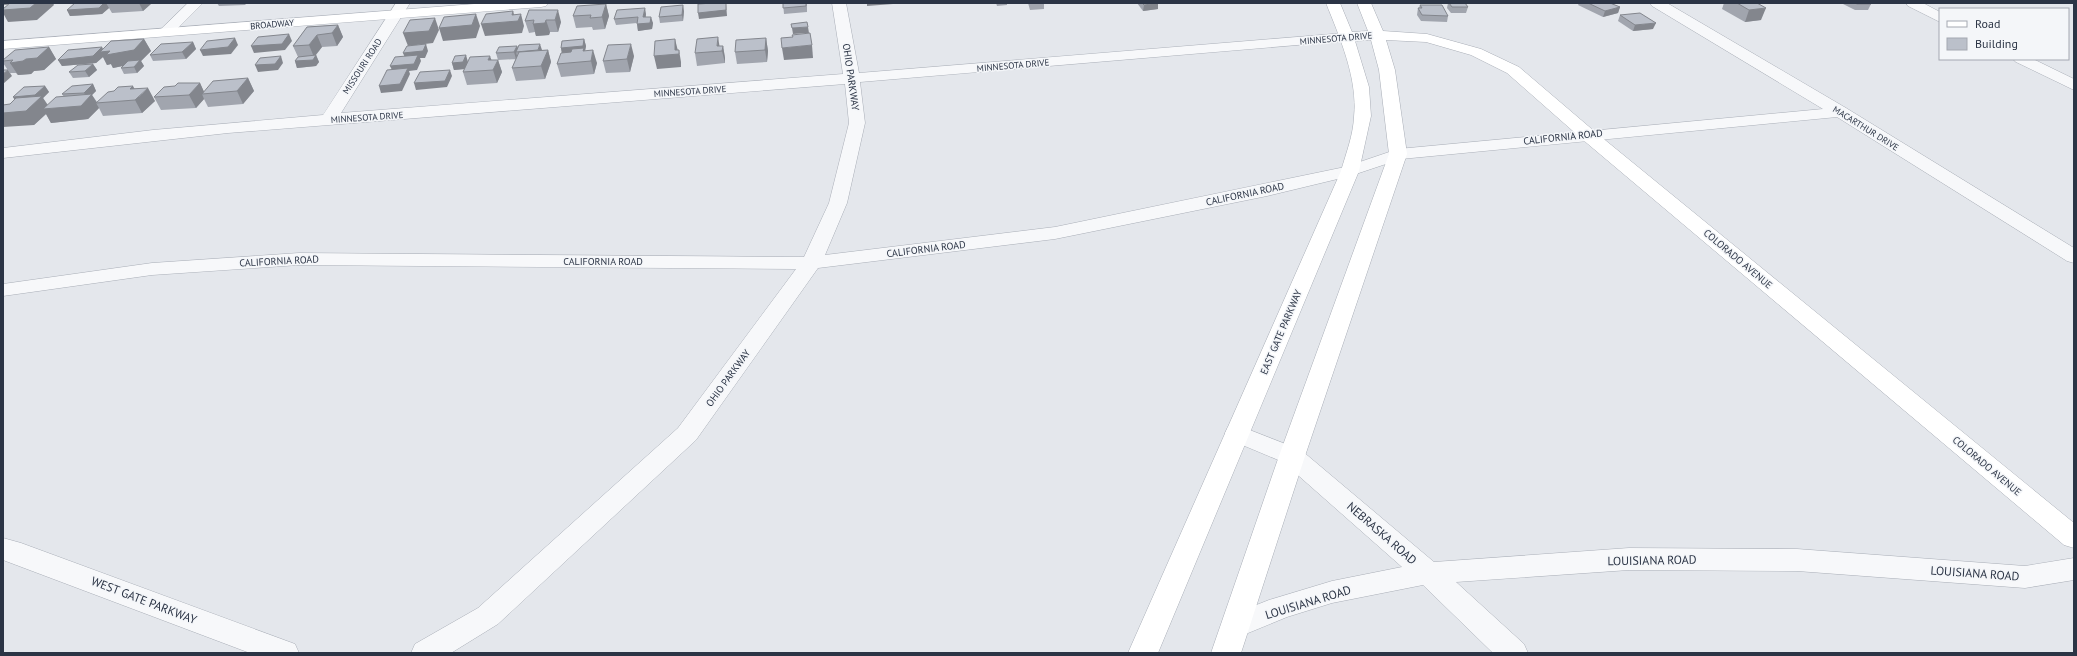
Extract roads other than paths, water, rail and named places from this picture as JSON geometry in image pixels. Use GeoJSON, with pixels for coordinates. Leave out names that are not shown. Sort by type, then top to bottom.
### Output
{"type":"FeatureCollection","features":[{"type":"Feature","properties":{"kind":"street"},"geometry":{"type":"LineString","coordinates":[[166,32],[196,3]]}},
{"type":"Feature","properties":{"kind":"street","name":"BROADWAY"},"geometry":{"type":"LineString","coordinates":[[3,45],[166,32],[400,8],[541,3]]}},
{"type":"Feature","properties":{"kind":"street","name":"OHIO PARKWAY"},"geometry":{"type":"LineString","coordinates":[[426,653],[488,616],[687,434],[811,263],[838,203],[857,123],[852,79],[839,3]]}},
{"type":"Feature","properties":{"kind":"street","name":"EAST GATE PARKWAY"},"geometry":{"type":"LineString","coordinates":[[1143,653],[1350,171],[1363,118],[1362,96],[1355,64],[1333,3]]}},
{"type":"Feature","properties":{"kind":"street"},"geometry":{"type":"LineString","coordinates":[[1226,653],[1292,456],[1398,154],[1390,88],[1377,35],[1364,3]]}},
{"type":"Feature","properties":{"kind":"street","name":"MACARTHUR DRIVE"},"geometry":{"type":"LineString","coordinates":[[1657,3],[1840,112],[2074,257]]}},
{"type":"Feature","properties":{"kind":"street"},"geometry":{"type":"LineString","coordinates":[[1913,3],[1939,17]]}},
{"type":"Feature","properties":{"kind":"street","name":"MISSOURI ROAD"},"geometry":{"type":"LineString","coordinates":[[328,120],[400,8]]}},
{"type":"Feature","properties":{"kind":"street","name":"MINNESOTA DRIVE"},"geometry":{"type":"LineString","coordinates":[[3,153],[328,120],[852,79],[1377,35]]}},
{"type":"Feature","properties":{"kind":"street","name":"COLORADO AVENUE"},"geometry":{"type":"LineString","coordinates":[[1377,35],[1427,38],[1476,52],[1513,70],[1588,135],[2074,538]]}},
{"type":"Feature","properties":{"kind":"street"},"geometry":{"type":"LineString","coordinates":[[2023,60],[2074,85]]}},
{"type":"Feature","properties":{"kind":"street","name":"CALIFORNIA ROAD"},"geometry":{"type":"LineString","coordinates":[[3,290],[152,269],[299,259],[811,263],[1055,233],[1267,190],[1350,171],[1398,154],[1840,112]]}},
{"type":"Feature","properties":{"kind":"street","name":"NEBRASKA ROAD"},"geometry":{"type":"LineString","coordinates":[[1237,433],[1292,456],[1428,573],[1514,653]]}},
{"type":"Feature","properties":{"kind":"street","name":"WEST GATE PARKWAY"},"geometry":{"type":"LineString","coordinates":[[3,549],[11,550],[284,653]]}},
{"type":"Feature","properties":{"kind":"street","name":"LOUISIANA ROAD"},"geometry":{"type":"LineString","coordinates":[[1236,626],[1279,608],[1332,592],[1428,573],[1629,560],[1797,560],[2025,577],[2074,569]]}}]}
